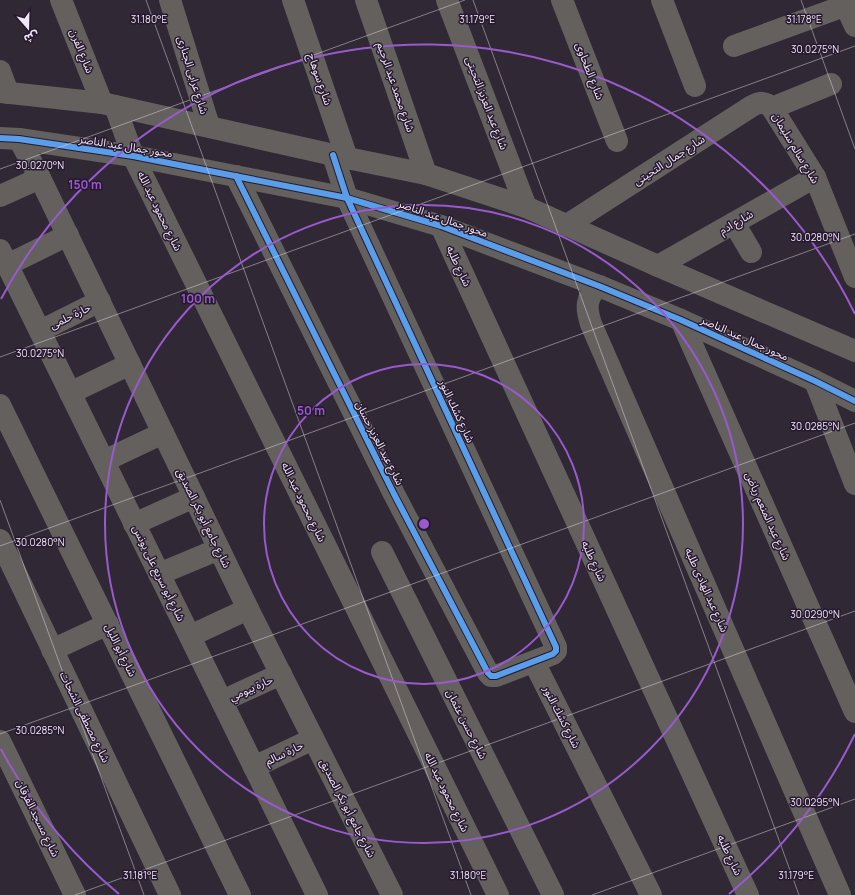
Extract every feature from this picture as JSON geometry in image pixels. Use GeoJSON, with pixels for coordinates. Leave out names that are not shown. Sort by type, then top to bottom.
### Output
{"type":"FeatureCollection","features":[{"type":"Feature","properties":{"kind":"street","name":"شارع الفرن"},"geometry":{"type":"LineString","coordinates":[[62,0],[109,104]]}},
{"type":"Feature","properties":{"kind":"street","name":"شارع عرابى الجنارى"},"geometry":{"type":"LineString","coordinates":[[170,0],[209,126]]}},
{"type":"Feature","properties":{"kind":"street","name":"شارع سوهاج"},"geometry":{"type":"LineString","coordinates":[[293,0],[340,157]]}},
{"type":"Feature","properties":{"kind":"street","name":"شارع محمد عبد الرحيم"},"geometry":{"type":"LineString","coordinates":[[366,0],[426,174]]}},
{"type":"Feature","properties":{"kind":"street","name":"شارع عبد العزيز التحيتى"},"geometry":{"type":"LineString","coordinates":[[447,0],[526,207]]}},
{"type":"Feature","properties":{"kind":"street","name":"شارع الطحاوى"},"geometry":{"type":"LineString","coordinates":[[562,0],[617,141]]}},
{"type":"Feature","properties":{"kind":"street"},"geometry":{"type":"LineString","coordinates":[[662,0],[694,86]]}},
{"type":"Feature","properties":{"kind":"street"},"geometry":{"type":"LineString","coordinates":[[734,46],[848,2],[855,26]]}},
{"type":"Feature","properties":{"kind":"street"},"geometry":{"type":"LineString","coordinates":[[0,71],[4,93],[109,104],[340,157],[426,174],[526,207],[855,351]]}},
{"type":"Feature","properties":{"kind":"street"},"geometry":{"type":"LineString","coordinates":[[772,108],[831,84]]}},
{"type":"Feature","properties":{"kind":"street","name":"شارع جمال التحيتى"},"geometry":{"type":"LineString","coordinates":[[567,225],[752,106],[762,102],[768,104],[772,108]]}},
{"type":"Feature","properties":{"kind":"street","name":"شارع محمود عبد الله"},"geometry":{"type":"LineString","coordinates":[[109,104],[133,156],[498,895]]}},
{"type":"Feature","properties":{"kind":"street","name":"شارع سالم سليمان"},"geometry":{"type":"LineString","coordinates":[[772,108],[815,177],[855,277]]}},
{"type":"Feature","properties":{"kind":"street","name":"محور جمال عبد الناصر"},"geometry":{"type":"LineString","coordinates":[[9,139],[133,156],[346,198],[441,226],[599,286],[681,320],[815,381],[855,401]]}},
{"type":"Feature","properties":{"kind":"street","name":"شارع جامع أبو بكر الصديق"},"geometry":{"type":"LineString","coordinates":[[9,139],[40,178],[248,609],[392,895]]}},
{"type":"Feature","properties":{"kind":"street","name":"شارع كشك النور"},"geometry":{"type":"LineString","coordinates":[[340,157],[346,198],[556,647],[556,651],[553,654],[534,662],[651,895]]}},
{"type":"Feature","properties":{"kind":"street","name":"شارع عبد العزيز حسان"},"geometry":{"type":"LineString","coordinates":[[236,176],[394,494],[488,674],[491,676],[496,676],[534,662]]}},
{"type":"Feature","properties":{"kind":"street","name":"شارع ادم"},"geometry":{"type":"LineString","coordinates":[[658,266],[815,177]]}},
{"type":"Feature","properties":{"kind":"street"},"geometry":{"type":"LineString","coordinates":[[0,196],[40,178]]}},
{"type":"Feature","properties":{"kind":"street"},"geometry":{"type":"LineString","coordinates":[[734,223],[751,252]]}},
{"type":"Feature","properties":{"kind":"street","name":"شارع طلبه"},"geometry":{"type":"LineString","coordinates":[[441,226],[748,895]]}},
{"type":"Feature","properties":{"kind":"street"},"geometry":{"type":"LineString","coordinates":[[4,258],[68,235]]}},
{"type":"Feature","properties":{"kind":"street","name":"شارع أبو سريع على يونس"},"geometry":{"type":"LineString","coordinates":[[4,258],[317,895]]}},
{"type":"Feature","properties":{"kind":"street","name":"شارع عبد الهادى طلبه"},"geometry":{"type":"LineString","coordinates":[[599,286],[592,292],[588,302],[588,314],[591,324],[840,895]]}},
{"type":"Feature","properties":{"kind":"street","name":"حارة حلمى"},"geometry":{"type":"LineString","coordinates":[[40,331],[100,302]]}},
{"type":"Feature","properties":{"kind":"street","name":"شارع عبد المنعم رياض"},"geometry":{"type":"LineString","coordinates":[[681,320],[855,712]]}},
{"type":"Feature","properties":{"kind":"street"},"geometry":{"type":"LineString","coordinates":[[70,392],[130,364]]}},
{"type":"Feature","properties":{"kind":"street"},"geometry":{"type":"LineString","coordinates":[[815,381],[855,484]]}},
{"type":"Feature","properties":{"kind":"street","name":"شارع أبو الليل"},"geometry":{"type":"LineString","coordinates":[[0,405],[108,624],[238,894]]}},
{"type":"Feature","properties":{"kind":"street"},"geometry":{"type":"LineString","coordinates":[[104,461],[163,432]]}},
{"type":"Feature","properties":{"kind":"street"},"geometry":{"type":"LineString","coordinates":[[134,524],[194,497]]}},
{"type":"Feature","properties":{"kind":"street","name":"شارع مصطفى الشحات"},"geometry":{"type":"LineString","coordinates":[[0,540],[170,895]]}},
{"type":"Feature","properties":{"kind":"street"},"geometry":{"type":"LineString","coordinates":[[159,574],[219,549]]}},
{"type":"Feature","properties":{"kind":"street","name":"شارع حسن عثمان"},"geometry":{"type":"LineString","coordinates":[[382,552],[553,895]]}},
{"type":"Feature","properties":{"kind":"street"},"geometry":{"type":"LineString","coordinates":[[190,636],[248,609]]}},
{"type":"Feature","properties":{"kind":"street"},"geometry":{"type":"LineString","coordinates":[[52,650],[108,624]]}},
{"type":"Feature","properties":{"kind":"street","name":"حارة بيومي"},"geometry":{"type":"LineString","coordinates":[[222,701],[281,674]]}},
{"type":"Feature","properties":{"kind":"street","name":"حارة سالم"},"geometry":{"type":"LineString","coordinates":[[254,767],[313,738]]}},
{"type":"Feature","properties":{"kind":"street","name":"شارع مسجد الفرقان"},"geometry":{"type":"LineString","coordinates":[[0,741],[75,895]]}},
{"type":"Feature","properties":{"kind":"cycle path"},"geometry":{"type":"LineString","coordinates":[[0,138],[19,139],[133,156],[347,198],[441,226],[599,286],[681,320],[815,381],[855,401]]}},
{"type":"Feature","properties":{"kind":"cycle path"},"geometry":{"type":"LineString","coordinates":[[236,176],[394,494],[488,673],[491,676],[496,676],[553,654],[556,651],[556,647],[347,198],[333,155]]}}]}
